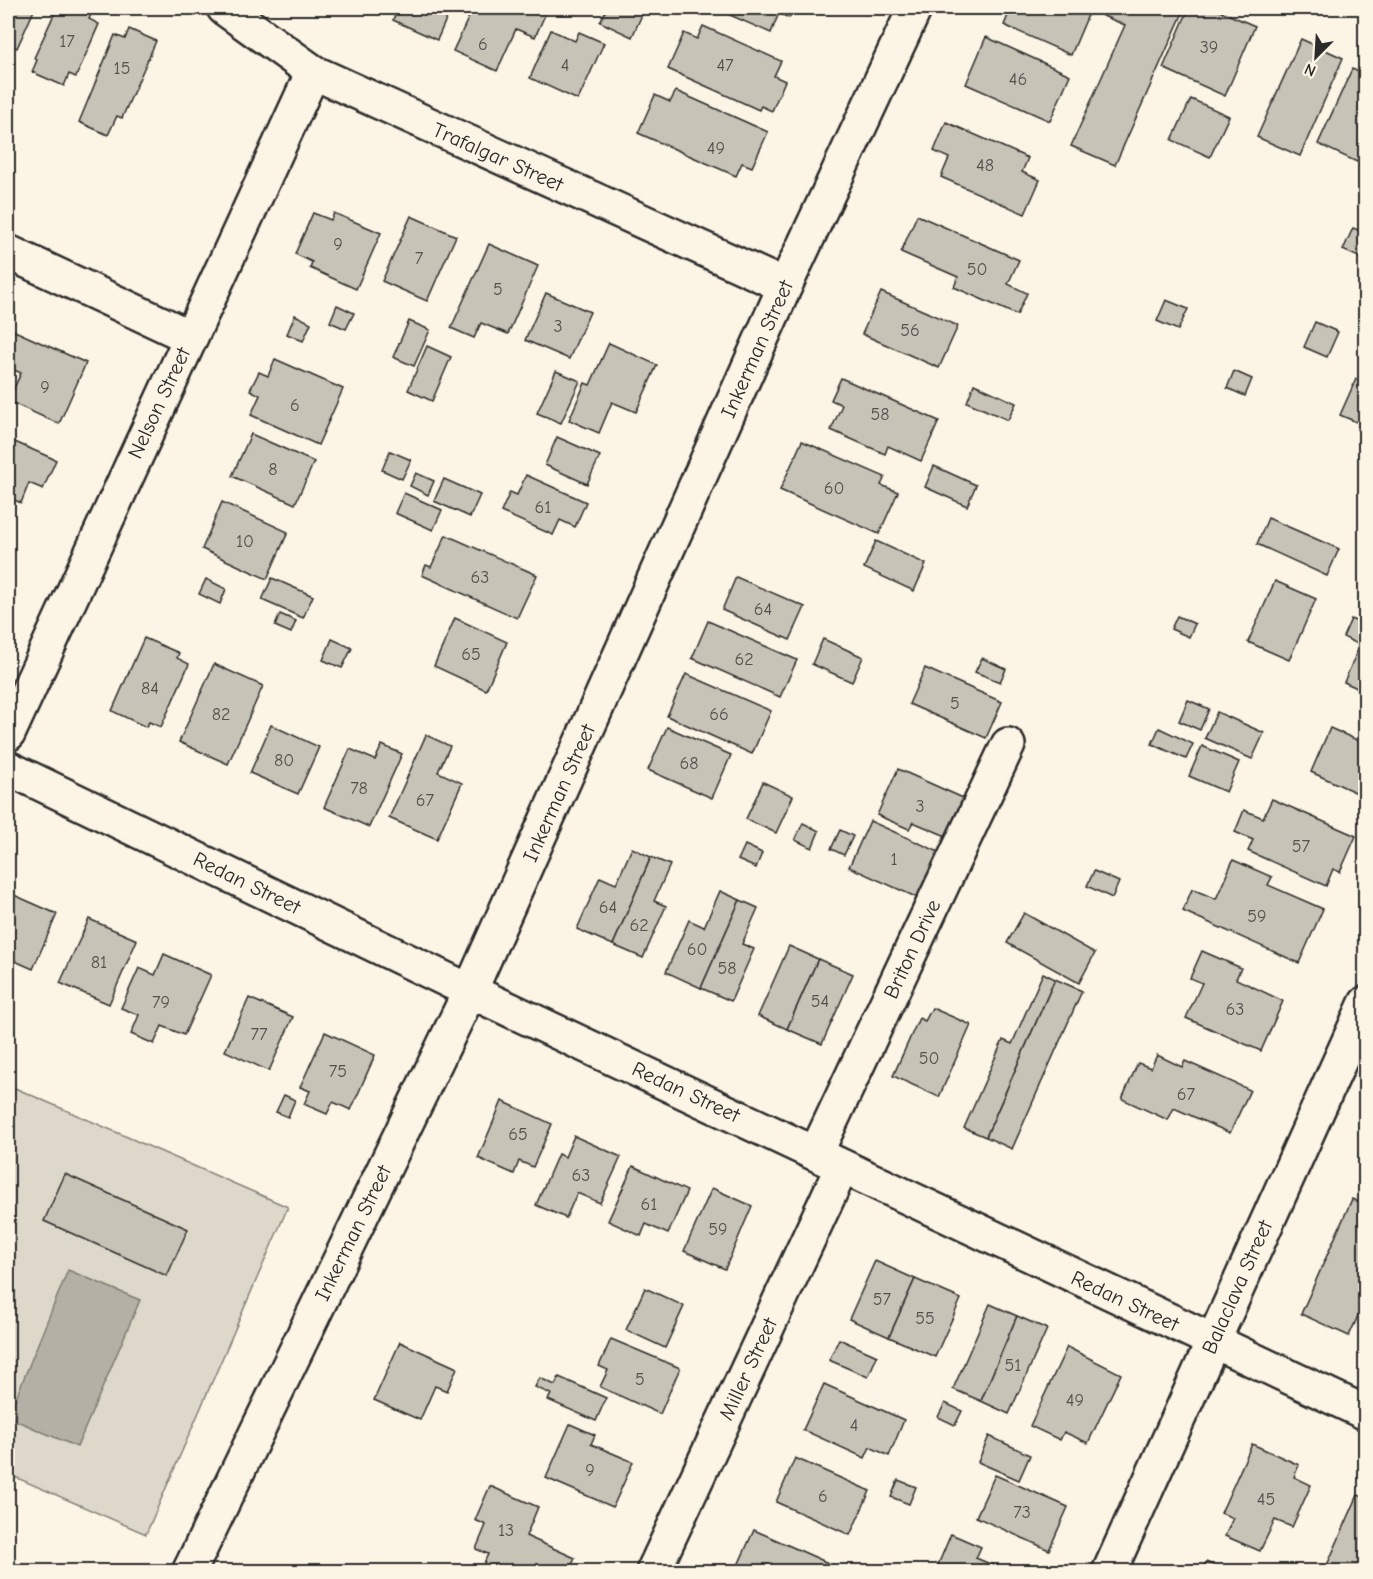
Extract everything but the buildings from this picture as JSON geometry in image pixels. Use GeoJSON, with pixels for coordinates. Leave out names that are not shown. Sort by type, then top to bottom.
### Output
{"type":"FeatureCollection","features":[{"type":"Feature","properties":{"kind":"street","name":"Trafalgar Street"},"geometry":{"type":"LineString","coordinates":[[224,8],[313,72],[784,286]]}},
{"type":"Feature","properties":{"kind":"street","name":"Inkerman Street"},"geometry":{"type":"LineString","coordinates":[[189,1572],[470,991],[784,286],[915,8]]}},
{"type":"Feature","properties":{"kind":"street","name":"Nelson Street"},"geometry":{"type":"LineString","coordinates":[[8,734],[313,72]]}},
{"type":"Feature","properties":{"kind":"street"},"geometry":{"type":"LineString","coordinates":[[8,252],[190,337]]}},
{"type":"Feature","properties":{"kind":"street","name":"Briton Drive"},"geometry":{"type":"LineString","coordinates":[[829,1160],[1008,745]]}},
{"type":"Feature","properties":{"kind":"street","name":"Redan Street"},"geometry":{"type":"LineString","coordinates":[[8,768],[470,991],[1365,1413]]}},
{"type":"Feature","properties":{"kind":"street","name":"Balaclava Street"},"geometry":{"type":"LineString","coordinates":[[1108,1572],[1365,1003]]}},
{"type":"Feature","properties":{"kind":"street","name":"Miller Street"},"geometry":{"type":"LineString","coordinates":[[653,1572],[829,1160]]}},
{"type":"Feature","properties":{"kind":"shaded area"},"geometry":{"type":"Polygon","coordinates":[[[8,1085],[288,1207],[146,1534],[8,1474],[8,1085]]]}},
{"type":"Feature","properties":{"kind":"shaded area"},"geometry":{"type":"Polygon","coordinates":[[[68,1270],[140,1300],[77,1447],[8,1417],[68,1270]]]}}]}
